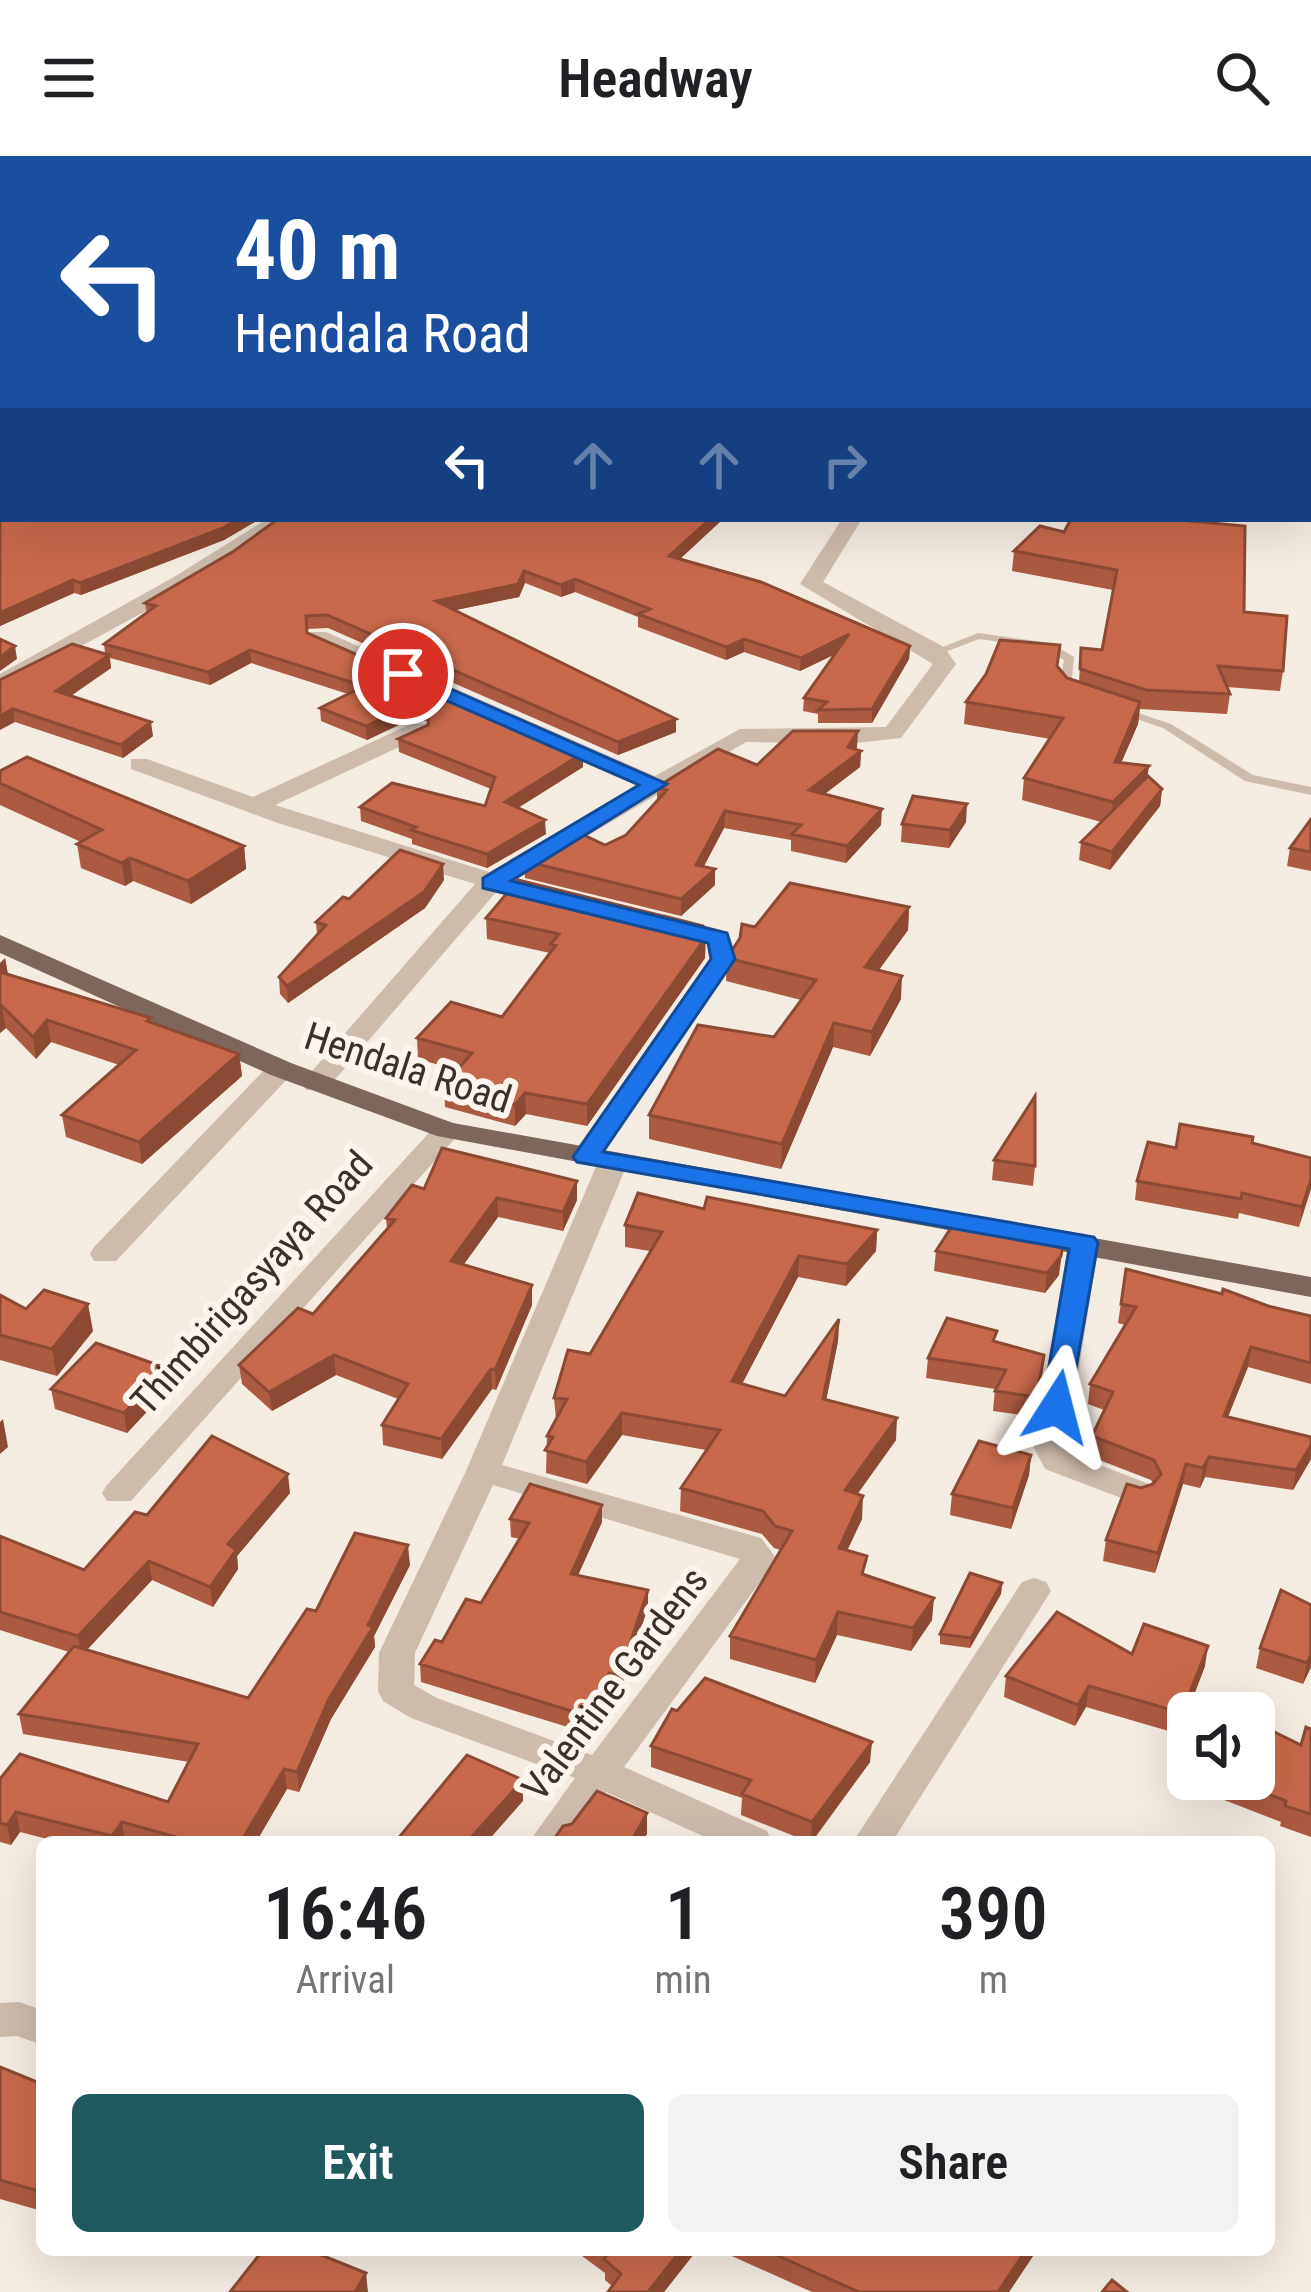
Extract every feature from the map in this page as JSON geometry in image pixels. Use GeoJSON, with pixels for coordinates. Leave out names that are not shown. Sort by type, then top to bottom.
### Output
{"type":"FeatureCollection","features":[{"type":"Feature","properties":{"kind":"main road","name":"Hendala Road"},"geometry":{"type":"LineString","coordinates":[[0,943],[281,1070],[447,1130],[1311,1287]]}},
{"type":"Feature","properties":{"kind":"street"},"geometry":{"type":"LineString","coordinates":[[0,683],[276,522]]}},
{"type":"Feature","properties":{"kind":"street"},"geometry":{"type":"LineString","coordinates":[[316,1084],[491,883],[740,736],[766,731],[860,740],[893,733],[945,664],[936,652],[811,584],[850,522]]}},
{"type":"Feature","properties":{"kind":"street"},"geometry":{"type":"LineString","coordinates":[[318,638],[656,784]]}},
{"type":"Feature","properties":{"kind":"street"},"geometry":{"type":"LineString","coordinates":[[254,806],[419,729]]}},
{"type":"Feature","properties":{"kind":"street"},"geometry":{"type":"LineString","coordinates":[[139,764],[491,883],[534,892]]}},
{"type":"Feature","properties":{"kind":"street"},"geometry":{"type":"LineString","coordinates":[[642,917],[719,938],[723,959],[600,1159],[483,1471],[397,1653],[396,1690],[424,1708],[596,1771],[740,1836]]}},
{"type":"Feature","properties":{"kind":"street"},"geometry":{"type":"LineString","coordinates":[[105,1254],[281,1070]]}},
{"type":"Feature","properties":{"kind":"street","name":"Thimbirigasyaya Road"},"geometry":{"type":"LineString","coordinates":[[119,1493],[447,1130]]}},
{"type":"Feature","properties":{"kind":"street"},"geometry":{"type":"LineString","coordinates":[[1084,1243],[1050,1448],[1057,1461],[1137,1492]]}},
{"type":"Feature","properties":{"kind":"street","name":"Valentine Gardens"},"geometry":{"type":"LineString","coordinates":[[483,1471],[749,1547],[759,1558],[552,1836]]}},
{"type":"Feature","properties":{"kind":"street"},"geometry":{"type":"LineString","coordinates":[[876,1836],[1034,1591]]}},
{"type":"Feature","properties":{"kind":"street"},"geometry":{"type":"LineString","coordinates":[[0,2020],[19,2019],[36,2026]]}},
{"type":"Feature","properties":{"kind":"lane"},"geometry":{"type":"LineString","coordinates":[[936,652],[967,636],[1046,645],[1070,659],[1065,689],[1094,702]]}},
{"type":"Feature","properties":{"kind":"lane"},"geometry":{"type":"LineString","coordinates":[[1117,709],[1167,726],[1249,778],[1311,791]]}},
{"type":"Feature","properties":{"kind":"building"},"geometry":{"type":"Polygon","coordinates":[[[0,522],[233,522],[80,583],[73,580],[0,613],[0,522]]]}},
{"type":"Feature","properties":{"kind":"building"},"geometry":{"type":"Polygon","coordinates":[[[274,522],[707,522],[669,556],[761,582],[910,646],[872,709],[818,710],[827,702],[804,698],[849,634],[801,658],[744,639],[726,647],[638,614],[650,609],[575,579],[561,585],[524,571],[518,584],[436,601],[676,719],[618,742],[327,615],[306,616],[307,633],[583,753],[505,802],[545,820],[487,854],[411,830],[416,827],[360,807],[392,783],[485,806],[495,777],[398,739],[428,725],[429,708],[408,707],[366,726],[320,708],[364,686],[250,650],[208,672],[104,644],[156,606],[145,603],[274,522]]]}},
{"type":"Feature","properties":{"kind":"building"},"geometry":{"type":"Polygon","coordinates":[[[1069,522],[1245,526],[1244,612],[1287,616],[1283,671],[1218,666],[1230,694],[1146,690],[1080,669],[1081,648],[1102,650],[1117,570],[1014,551],[1040,526],[1064,532],[1069,522]]]}},
{"type":"Feature","properties":{"kind":"building"},"geometry":{"type":"Polygon","coordinates":[[[0,639],[15,646],[0,657],[0,639]]]}},
{"type":"Feature","properties":{"kind":"building"},"geometry":{"type":"Polygon","coordinates":[[[1000,640],[1060,645],[1057,666],[1067,678],[1140,702],[1115,762],[1149,766],[1113,802],[1024,778],[1063,718],[966,702],[986,674],[1000,640]]]}},
{"type":"Feature","properties":{"kind":"building"},"geometry":{"type":"Polygon","coordinates":[[[72,644],[109,655],[56,691],[151,722],[121,745],[13,709],[0,716],[0,680],[72,644]]]}},
{"type":"Feature","properties":{"kind":"building"},"geometry":{"type":"Polygon","coordinates":[[[793,731],[858,731],[848,747],[861,751],[809,790],[882,809],[847,846],[792,834],[801,825],[725,811],[696,865],[715,869],[681,899],[524,861],[575,831],[605,845],[626,835],[667,790],[657,787],[718,749],[757,765],[793,731]]]}},
{"type":"Feature","properties":{"kind":"building"},"geometry":{"type":"Polygon","coordinates":[[[27,757],[244,846],[188,881],[130,858],[122,863],[77,844],[102,830],[0,783],[0,771],[27,757]]]}},
{"type":"Feature","properties":{"kind":"building"},"geometry":{"type":"Polygon","coordinates":[[[1148,776],[1162,789],[1112,852],[1081,842],[1148,776]]]}},
{"type":"Feature","properties":{"kind":"building"},"geometry":{"type":"Polygon","coordinates":[[[913,796],[967,804],[950,830],[902,824],[913,796]]]}},
{"type":"Feature","properties":{"kind":"building"},"geometry":{"type":"Polygon","coordinates":[[[1311,819],[1311,852],[1290,848],[1311,819]]]}},
{"type":"Feature","properties":{"kind":"building"},"geometry":{"type":"Polygon","coordinates":[[[400,850],[443,864],[424,892],[287,986],[279,977],[326,925],[316,922],[343,897],[349,899],[400,850]]]}},
{"type":"Feature","properties":{"kind":"building"},"geometry":{"type":"Polygon","coordinates":[[[518,880],[703,926],[706,937],[587,1104],[525,1093],[515,1105],[444,1085],[472,1053],[417,1038],[451,1002],[502,1017],[556,945],[551,944],[559,934],[486,918],[518,880]]]}},
{"type":"Feature","properties":{"kind":"building"},"geometry":{"type":"Polygon","coordinates":[[[790,883],[909,907],[865,967],[902,976],[872,1032],[834,1023],[782,1144],[649,1115],[698,1025],[774,1037],[816,980],[727,958],[740,938],[742,924],[755,927],[790,883]]]}},
{"type":"Feature","properties":{"kind":"building"},"geometry":{"type":"Polygon","coordinates":[[[0,972],[151,1018],[147,1021],[239,1054],[139,1142],[62,1115],[136,1050],[47,1020],[33,1037],[0,1008],[0,972]]]}},
{"type":"Feature","properties":{"kind":"building"},"geometry":{"type":"Polygon","coordinates":[[[1035,1096],[1035,1166],[994,1160],[1035,1096]]]}},
{"type":"Feature","properties":{"kind":"building"},"geometry":{"type":"Polygon","coordinates":[[[1180,1124],[1253,1137],[1252,1143],[1311,1158],[1311,1180],[1302,1207],[1242,1193],[1241,1199],[1137,1181],[1148,1142],[1176,1148],[1180,1124]]]}},
{"type":"Feature","properties":{"kind":"building"},"geometry":{"type":"Polygon","coordinates":[[[442,1148],[577,1181],[563,1212],[497,1198],[451,1261],[532,1285],[495,1370],[491,1369],[441,1439],[382,1425],[408,1384],[334,1355],[269,1392],[239,1365],[298,1308],[313,1314],[395,1220],[386,1218],[412,1185],[424,1189],[442,1148]]]}},
{"type":"Feature","properties":{"kind":"building"},"geometry":{"type":"Polygon","coordinates":[[[638,1193],[704,1209],[707,1197],[877,1230],[847,1264],[799,1256],[732,1381],[785,1396],[839,1319],[823,1399],[897,1418],[845,1490],[863,1496],[839,1548],[867,1556],[862,1574],[934,1598],[913,1628],[838,1612],[816,1660],[730,1636],[792,1531],[775,1526],[763,1511],[681,1488],[720,1430],[622,1413],[586,1462],[545,1450],[553,1437],[547,1436],[567,1399],[554,1398],[568,1350],[590,1354],[662,1232],[625,1225],[638,1193]]]}},
{"type":"Feature","properties":{"kind":"building"},"geometry":{"type":"Polygon","coordinates":[[[958,1217],[1064,1239],[1061,1256],[1047,1273],[936,1251],[958,1217]]]}},
{"type":"Feature","properties":{"kind":"building"},"geometry":{"type":"Polygon","coordinates":[[[1126,1269],[1222,1294],[1223,1289],[1311,1316],[1311,1363],[1251,1347],[1224,1416],[1311,1437],[1296,1470],[1209,1457],[1203,1468],[1186,1464],[1158,1553],[1106,1540],[1127,1484],[1141,1488],[1153,1484],[1161,1474],[1154,1460],[1092,1436],[1113,1392],[1090,1384],[1136,1307],[1121,1304],[1126,1269]]]}},
{"type":"Feature","properties":{"kind":"building"},"geometry":{"type":"Polygon","coordinates":[[[44,1290],[88,1304],[52,1349],[0,1335],[0,1295],[26,1309],[44,1290]]]}},
{"type":"Feature","properties":{"kind":"building"},"geometry":{"type":"Polygon","coordinates":[[[947,1318],[997,1331],[993,1341],[1044,1355],[1037,1397],[995,1391],[1006,1370],[928,1358],[947,1318]]]}},
{"type":"Feature","properties":{"kind":"building"},"geometry":{"type":"Polygon","coordinates":[[[96,1343],[166,1368],[124,1413],[51,1389],[96,1343]]]}},
{"type":"Feature","properties":{"kind":"building"},"geometry":{"type":"Polygon","coordinates":[[[212,1436],[288,1474],[228,1544],[236,1550],[210,1587],[149,1561],[78,1636],[0,1612],[0,1536],[84,1570],[135,1512],[147,1515],[212,1436]]]}},
{"type":"Feature","properties":{"kind":"building"},"geometry":{"type":"Polygon","coordinates":[[[979,1441],[1031,1455],[1013,1508],[952,1494],[979,1441]]]}},
{"type":"Feature","properties":{"kind":"building"},"geometry":{"type":"Polygon","coordinates":[[[530,1484],[602,1505],[571,1574],[648,1590],[619,1676],[609,1673],[601,1695],[584,1715],[420,1664],[435,1640],[442,1642],[466,1599],[481,1603],[529,1523],[510,1519],[530,1484]]]}},
{"type":"Feature","properties":{"kind":"building"},"geometry":{"type":"Polygon","coordinates":[[[355,1533],[408,1545],[368,1625],[373,1627],[329,1699],[297,1772],[284,1769],[245,1836],[172,1836],[122,1822],[112,1836],[16,1812],[7,1825],[0,1823],[0,1779],[20,1754],[168,1802],[198,1744],[19,1714],[74,1646],[248,1698],[307,1609],[316,1611],[355,1533]]]}},
{"type":"Feature","properties":{"kind":"building"},"geometry":{"type":"Polygon","coordinates":[[[970,1573],[1002,1583],[971,1638],[940,1634],[970,1573]]]}},
{"type":"Feature","properties":{"kind":"building"},"geometry":{"type":"Polygon","coordinates":[[[1281,1590],[1311,1605],[1307,1663],[1260,1648],[1281,1590]]]}},
{"type":"Feature","properties":{"kind":"building"},"geometry":{"type":"Polygon","coordinates":[[[1057,1612],[1132,1654],[1144,1624],[1208,1646],[1190,1692],[1167,1692],[1167,1709],[1089,1686],[1078,1705],[1006,1676],[1057,1612]]]}},
{"type":"Feature","properties":{"kind":"building"},"geometry":{"type":"Polygon","coordinates":[[[705,1678],[872,1742],[812,1822],[742,1794],[751,1780],[651,1746],[672,1709],[677,1711],[705,1678]]]}},
{"type":"Feature","properties":{"kind":"building"},"geometry":{"type":"Polygon","coordinates":[[[1306,1727],[1311,1729],[1311,1814],[1285,1806],[1286,1801],[1275,1797],[1275,1732],[1301,1745],[1306,1727]]]}},
{"type":"Feature","properties":{"kind":"building"},"geometry":{"type":"Polygon","coordinates":[[[467,1755],[523,1780],[472,1836],[400,1836],[467,1755]]]}},
{"type":"Feature","properties":{"kind":"building"},"geometry":{"type":"Polygon","coordinates":[[[597,1791],[647,1813],[634,1836],[556,1836],[563,1826],[572,1824],[597,1791]]]}},
{"type":"Feature","properties":{"kind":"building"},"geometry":{"type":"Polygon","coordinates":[[[0,2067],[36,2082],[36,2190],[0,2180],[0,2067]]]}},
{"type":"Feature","properties":{"kind":"building"},"geometry":{"type":"Polygon","coordinates":[[[258,2256],[324,2256],[366,2273],[355,2292],[230,2292],[258,2256]]]}},
{"type":"Feature","properties":{"kind":"building"},"geometry":{"type":"Polygon","coordinates":[[[676,2256],[648,2292],[608,2292],[621,2274],[604,2259],[676,2256]]]}},
{"type":"Feature","properties":{"kind":"building"},"geometry":{"type":"Polygon","coordinates":[[[778,2256],[1022,2256],[998,2292],[859,2292],[778,2256]]]}},
{"type":"Feature","properties":{"kind":"building"},"geometry":{"type":"Polygon","coordinates":[[[1112,2280],[1127,2292],[1102,2292],[1112,2280]]]}},
{"type":"Feature","properties":{"kind":"route"},"geometry":{"type":"LineString","coordinates":[[403,674],[656,784],[491,883],[719,938],[723,959],[586,1157],[1084,1243],[1057,1407]]}}]}
